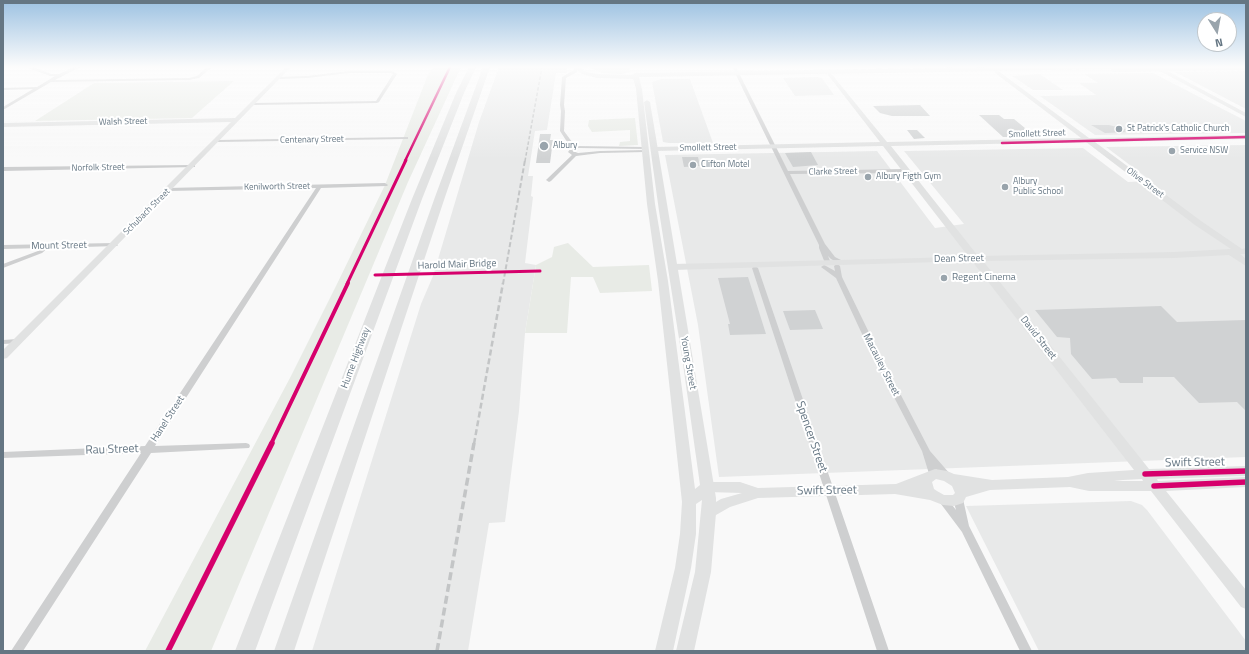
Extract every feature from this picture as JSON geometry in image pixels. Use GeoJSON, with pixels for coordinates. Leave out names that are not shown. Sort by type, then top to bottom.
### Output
{"type":"FeatureCollection","features":[{"type":"Feature","properties":{"kind":"highway","name":"Hume Highway"},"geometry":{"type":"LineString","coordinates":[[245,651],[417,199],[458,98]]}},
{"type":"Feature","properties":{"kind":"highway","name":"Hume Highway"},"geometry":{"type":"LineString","coordinates":[[284,651],[474,98]]}},
{"type":"Feature","properties":{"kind":"main road","name":"Young Street"},"geometry":{"type":"LineString","coordinates":[[640,98],[649,149]]}},
{"type":"Feature","properties":{"kind":"main road","name":"Young Street"},"geometry":{"type":"LineString","coordinates":[[646,98],[653,220],[669,269],[690,364],[707,487],[709,513],[703,572],[685,651]]}},
{"type":"Feature","properties":{"kind":"main road","name":"Young Street"},"geometry":{"type":"LineString","coordinates":[[664,651],[683,568],[688,534],[689,502],[669,269]]}},
{"type":"Feature","properties":{"kind":"main road"},"geometry":{"type":"LineString","coordinates":[[689,502],[707,487]]}},
{"type":"Feature","properties":{"kind":"street"},"geometry":{"type":"LineString","coordinates":[[3,109],[22,98]]}},
{"type":"Feature","properties":{"kind":"street","name":"Schubach Street"},"geometry":{"type":"LineString","coordinates":[[3,356],[260,98]]}},
{"type":"Feature","properties":{"kind":"street"},"geometry":{"type":"LineString","coordinates":[[254,104],[378,102],[381,98]]}},
{"type":"Feature","properties":{"kind":"street"},"geometry":{"type":"LineString","coordinates":[[563,98],[562,131],[574,148],[585,151],[649,149]]}},
{"type":"Feature","properties":{"kind":"street","name":"Macauley Street"},"geometry":{"type":"LineString","coordinates":[[749,98],[822,245],[822,248],[833,265],[873,349],[926,451],[950,478]]}},
{"type":"Feature","properties":{"kind":"street","name":"David Street"},"geometry":{"type":"LineString","coordinates":[[848,98],[1246,602]]}},
{"type":"Feature","properties":{"kind":"street","name":"Olive Street"},"geometry":{"type":"LineString","coordinates":[[1031,98],[1198,223],[1198,227],[1242,255]]}},
{"type":"Feature","properties":{"kind":"street"},"geometry":{"type":"LineString","coordinates":[[1213,98],[1246,115]]}},
{"type":"Feature","properties":{"kind":"street","name":"Walsh Street"},"geometry":{"type":"LineString","coordinates":[[5,124],[238,120]]}},
{"type":"Feature","properties":{"kind":"street","name":"Smollett Street"},"geometry":{"type":"LineString","coordinates":[[649,149],[1246,137]]}},
{"type":"Feature","properties":{"kind":"street","name":"Centenary Street"},"geometry":{"type":"LineString","coordinates":[[217,141],[406,138]]}},
{"type":"Feature","properties":{"kind":"street","name":"Smollett Street"},"geometry":{"type":"LineString","coordinates":[[1147,140],[1246,140]]}},
{"type":"Feature","properties":{"kind":"street"},"geometry":{"type":"LineString","coordinates":[[574,148],[570,152],[574,155]]}},
{"type":"Feature","properties":{"kind":"street"},"geometry":{"type":"LineString","coordinates":[[549,180],[574,155],[585,151]]}},
{"type":"Feature","properties":{"kind":"street","name":"Norfolk Street"},"geometry":{"type":"LineString","coordinates":[[3,169],[192,166]]}},
{"type":"Feature","properties":{"kind":"street","name":"Clarke Street"},"geometry":{"type":"LineString","coordinates":[[786,173],[905,171]]}},
{"type":"Feature","properties":{"kind":"street","name":"Kenilworth Street"},"geometry":{"type":"LineString","coordinates":[[170,189],[385,185]]}},
{"type":"Feature","properties":{"kind":"street","name":"Hanel Street"},"geometry":{"type":"LineString","coordinates":[[17,651],[319,187]]}},
{"type":"Feature","properties":{"kind":"street","name":"Mount Street"},"geometry":{"type":"LineString","coordinates":[[3,247],[115,245]]}},
{"type":"Feature","properties":{"kind":"street","name":"Macauley Street"},"geometry":{"type":"LineString","coordinates":[[822,245],[833,258],[833,265],[839,277]]}},
{"type":"Feature","properties":{"kind":"street"},"geometry":{"type":"LineString","coordinates":[[3,266],[27,258],[40,252],[48,246]]}},
{"type":"Feature","properties":{"kind":"street","name":"Dean Street"},"geometry":{"type":"LineString","coordinates":[[669,269],[977,261],[1046,261],[1242,255]]}},
{"type":"Feature","properties":{"kind":"street","name":"Spencer Street"},"geometry":{"type":"LineString","coordinates":[[754,267],[883,651]]}},
{"type":"Feature","properties":{"kind":"street"},"geometry":{"type":"LineString","coordinates":[[3,342],[18,341]]}},
{"type":"Feature","properties":{"kind":"street","name":"Rau Street"},"geometry":{"type":"LineString","coordinates":[[3,455],[246,446]]}},
{"type":"Feature","properties":{"kind":"street","name":"Macauley Street"},"geometry":{"type":"LineString","coordinates":[[926,451],[930,477]]}},
{"type":"Feature","properties":{"kind":"street","name":"Swift Street"},"geometry":{"type":"LineString","coordinates":[[950,478],[992,485],[1068,482],[1088,478],[1145,474],[1246,471]]}},
{"type":"Feature","properties":{"kind":"street"},"geometry":{"type":"LineString","coordinates":[[965,529],[960,488],[950,478],[941,474],[930,477],[926,487],[938,498],[965,529],[1026,651]]}},
{"type":"Feature","properties":{"kind":"street","name":"Swift Street"},"geometry":{"type":"LineString","coordinates":[[895,489],[930,477]]}},
{"type":"Feature","properties":{"kind":"street","name":"Swift Street"},"geometry":{"type":"LineString","coordinates":[[1068,482],[1089,486],[1154,486],[1246,482]]}},
{"type":"Feature","properties":{"kind":"street","name":"Swift Street"},"geometry":{"type":"LineString","coordinates":[[960,496],[992,485]]}},
{"type":"Feature","properties":{"kind":"street","name":"Swift Street"},"geometry":{"type":"LineString","coordinates":[[707,487],[740,487],[758,493]]}},
{"type":"Feature","properties":{"kind":"street","name":"Swift Street"},"geometry":{"type":"LineString","coordinates":[[709,513],[726,503],[758,493],[895,489],[938,498]]}},
{"type":"Feature","properties":{"kind":"street"},"geometry":{"type":"LineString","coordinates":[[938,498],[954,501],[960,496]]}},
{"type":"Feature","properties":{"kind":"shaded area"},"geometry":{"type":"Polygon","coordinates":[[[71,98],[215,98],[192,118],[35,121],[71,98]]]}},
{"type":"Feature","properties":{"kind":"shaded area"},"geometry":{"type":"Polygon","coordinates":[[[419,98],[447,98],[408,182],[211,651],[145,651],[291,376],[385,185],[419,98]]]}},
{"type":"Feature","properties":{"kind":"shaded area"},"geometry":{"type":"Polygon","coordinates":[[[488,98],[552,98],[547,130],[535,131],[528,176],[533,176],[531,196],[533,197],[525,263],[536,265],[525,333],[519,411],[505,522],[489,523],[468,651],[312,651],[421,304],[433,276],[479,122],[488,98]]]}},
{"type":"Feature","properties":{"kind":"shaded area"},"geometry":{"type":"Polygon","coordinates":[[[655,98],[697,98],[713,143],[663,142],[655,98]]]}},
{"type":"Feature","properties":{"kind":"shaded area"},"geometry":{"type":"Polygon","coordinates":[[[1042,98],[1201,98],[1246,121],[1246,133],[1095,135],[1042,98]]]}},
{"type":"Feature","properties":{"kind":"shaded area"},"geometry":{"type":"Polygon","coordinates":[[[1224,98],[1246,98],[1246,109],[1224,98]]]}},
{"type":"Feature","properties":{"kind":"shaded area"},"geometry":{"type":"Polygon","coordinates":[[[635,118],[638,145],[619,146],[620,142],[630,141],[630,130],[592,132],[588,126],[589,120],[635,118]]]}},
{"type":"Feature","properties":{"kind":"shaded area"},"geometry":{"type":"Polygon","coordinates":[[[1246,145],[1246,457],[719,477],[698,325],[665,155],[877,151],[935,228],[964,224],[904,151],[1083,148],[1128,182],[1151,181],[1106,147],[1246,145]]]}},
{"type":"Feature","properties":{"kind":"shaded area"},"geometry":{"type":"Polygon","coordinates":[[[568,243],[593,267],[649,265],[652,291],[600,293],[593,277],[571,277],[567,333],[525,333],[536,265],[552,257],[554,247],[568,243]]]}},
{"type":"Feature","properties":{"kind":"shaded area"},"geometry":{"type":"Polygon","coordinates":[[[1131,501],[1142,505],[1147,510],[1246,641],[1246,651],[1039,651],[966,506],[1131,501]]]}},
{"type":"Feature","properties":{"kind":"building"},"geometry":{"type":"Polygon","coordinates":[[[920,105],[930,116],[892,116],[880,113],[873,106],[920,105]]]}},
{"type":"Feature","properties":{"kind":"building"},"geometry":{"type":"Polygon","coordinates":[[[979,115],[999,115],[1004,119],[1014,119],[1036,137],[1003,137],[979,115]]]}},
{"type":"Feature","properties":{"kind":"building","name":"St Patrick's Catholic Church"},"geometry":{"type":"Polygon","coordinates":[[[1091,125],[1109,125],[1129,130],[1129,132],[1105,133],[1091,125]]]}},
{"type":"Feature","properties":{"kind":"building"},"geometry":{"type":"Polygon","coordinates":[[[907,130],[917,130],[925,138],[914,139],[907,130]]]}},
{"type":"Feature","properties":{"kind":"building","name":"Albury"},"geometry":{"type":"Polygon","coordinates":[[[540,134],[551,134],[550,140],[553,140],[550,163],[536,163],[540,134]]]}},
{"type":"Feature","properties":{"kind":"building"},"geometry":{"type":"Polygon","coordinates":[[[811,152],[818,165],[793,167],[785,153],[811,152]]]}},
{"type":"Feature","properties":{"kind":"building","name":"Clifton Motel"},"geometry":{"type":"Polygon","coordinates":[[[682,157],[698,157],[700,166],[684,167],[682,157]]]}},
{"type":"Feature","properties":{"kind":"building"},"geometry":{"type":"Polygon","coordinates":[[[748,277],[766,334],[730,335],[728,324],[730,324],[718,278],[748,277]]]}},
{"type":"Feature","properties":{"kind":"building"},"geometry":{"type":"Polygon","coordinates":[[[1161,306],[1177,322],[1246,320],[1246,411],[1237,402],[1199,403],[1174,377],[1143,377],[1143,383],[1120,383],[1116,378],[1092,379],[1071,354],[1070,338],[1057,337],[1035,310],[1161,306]]]}},
{"type":"Feature","properties":{"kind":"building"},"geometry":{"type":"Polygon","coordinates":[[[815,310],[823,329],[790,330],[783,311],[815,310]]]}},
{"type":"Feature","properties":{"kind":"railway"},"geometry":{"type":"LineString","coordinates":[[525,161],[536,98]]}},
{"type":"Feature","properties":{"kind":"railway"},"geometry":{"type":"LineString","coordinates":[[503,284],[525,160]]}},
{"type":"Feature","properties":{"kind":"railway"},"geometry":{"type":"LineString","coordinates":[[474,444],[503,283]]}},
{"type":"Feature","properties":{"kind":"railway"},"geometry":{"type":"LineString","coordinates":[[437,651],[474,443]]}},
{"type":"Feature","properties":{"kind":"cycle path"},"geometry":{"type":"LineString","coordinates":[[168,651],[268,451],[436,98]]}},
{"type":"Feature","properties":{"kind":"cycle path"},"geometry":{"type":"LineString","coordinates":[[1002,143],[1246,137]]}},
{"type":"Feature","properties":{"kind":"cycle path","name":"Harold Mair Bridge"},"geometry":{"type":"LineString","coordinates":[[375,275],[540,271]]}},
{"type":"Feature","properties":{"kind":"cycle path"},"geometry":{"type":"LineString","coordinates":[[1145,474],[1246,471]]}},
{"type":"Feature","properties":{"kind":"cycle path"},"geometry":{"type":"LineString","coordinates":[[1154,486],[1246,482]]}},
{"type":"Feature","properties":{"kind":"place","name":"St Patrick's Catholic Church"},"geometry":{"type":"Point","coordinates":[1119,129]}},
{"type":"Feature","properties":{"kind":"place","name":"Albury"},"geometry":{"type":"Point","coordinates":[544,146]}},
{"type":"Feature","properties":{"kind":"place","name":"Service NSW"},"geometry":{"type":"Point","coordinates":[1172,151]}},
{"type":"Feature","properties":{"kind":"place","name":"Clifton Motel"},"geometry":{"type":"Point","coordinates":[693,165]}},
{"type":"Feature","properties":{"kind":"place","name":"Albury Figth Gym"},"geometry":{"type":"Point","coordinates":[868,177]}},
{"type":"Feature","properties":{"kind":"place","name":"Albury Public School"},"geometry":{"type":"Point","coordinates":[1005,187]}},
{"type":"Feature","properties":{"kind":"place","name":"Regent Cinema"},"geometry":{"type":"Point","coordinates":[944,278]}}]}
